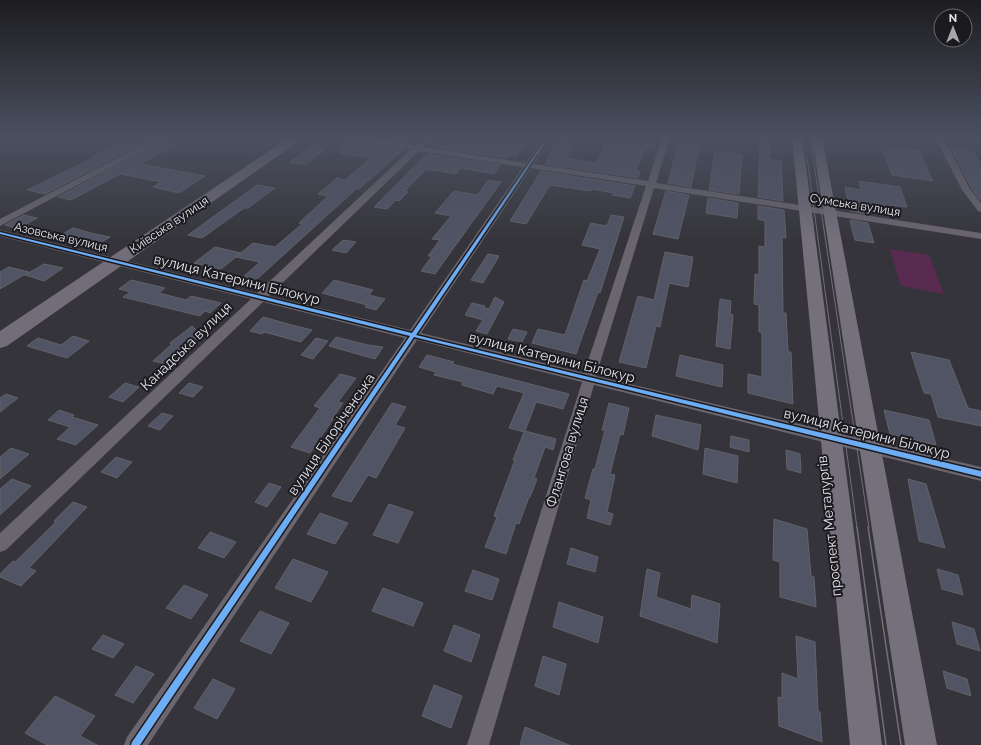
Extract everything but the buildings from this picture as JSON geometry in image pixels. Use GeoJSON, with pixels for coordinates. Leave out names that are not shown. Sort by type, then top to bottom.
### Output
{"type":"FeatureCollection","features":[{"type":"Feature","properties":{"kind":"highway","name":"Київська вулиця"},"geometry":{"type":"LineString","coordinates":[[0,341],[248,172]]}},
{"type":"Feature","properties":{"kind":"main road","name":"проспект Металургів"},"geometry":{"type":"LineString","coordinates":[[801,172],[866,745]]}},
{"type":"Feature","properties":{"kind":"main road"},"geometry":{"type":"LineString","coordinates":[[823,172],[921,745]]}},
{"type":"Feature","properties":{"kind":"street"},"geometry":{"type":"LineString","coordinates":[[0,224],[98,172]]}},
{"type":"Feature","properties":{"kind":"street","name":"Канадська вулиця"},"geometry":{"type":"LineString","coordinates":[[0,544],[392,172]]}},
{"type":"Feature","properties":{"kind":"street","name":"вулиця Білоріченська"},"geometry":{"type":"LineString","coordinates":[[135,745],[412,334],[524,172]]}},
{"type":"Feature","properties":{"kind":"street","name":"Сумська вулиця"},"geometry":{"type":"LineString","coordinates":[[565,172],[981,236]]}},
{"type":"Feature","properties":{"kind":"street","name":"Флангова вулиця"},"geometry":{"type":"LineString","coordinates":[[478,745],[589,379],[655,172]]}},
{"type":"Feature","properties":{"kind":"street"},"geometry":{"type":"LineString","coordinates":[[957,172],[966,190],[981,209]]}},
{"type":"Feature","properties":{"kind":"street","name":"Азовська вулиця"},"geometry":{"type":"LineString","coordinates":[[0,233],[118,261]]}},
{"type":"Feature","properties":{"kind":"street","name":"вулиця Катерини Білокур"},"geometry":{"type":"LineString","coordinates":[[118,261],[589,379],[981,474]]}},
{"type":"Feature","properties":{"kind":"shaded area"},"geometry":{"type":"Polygon","coordinates":[[[890,249],[929,255],[944,294],[901,286],[890,249]]]}},
{"type":"Feature","properties":{"kind":"tram line"},"geometry":{"type":"LineString","coordinates":[[809,172],[857,528]]}},
{"type":"Feature","properties":{"kind":"tram line"},"geometry":{"type":"LineString","coordinates":[[815,172],[869,528]]}},
{"type":"Feature","properties":{"kind":"tram line"},"geometry":{"type":"LineString","coordinates":[[857,527],[886,745]]}},
{"type":"Feature","properties":{"kind":"tram line"},"geometry":{"type":"LineString","coordinates":[[868,527],[901,745]]}},
{"type":"Feature","properties":{"kind":"cycle path"},"geometry":{"type":"LineString","coordinates":[[135,745],[524,172]]}},
{"type":"Feature","properties":{"kind":"cycle path"},"geometry":{"type":"LineString","coordinates":[[0,233],[589,379],[981,474]]}}]}
